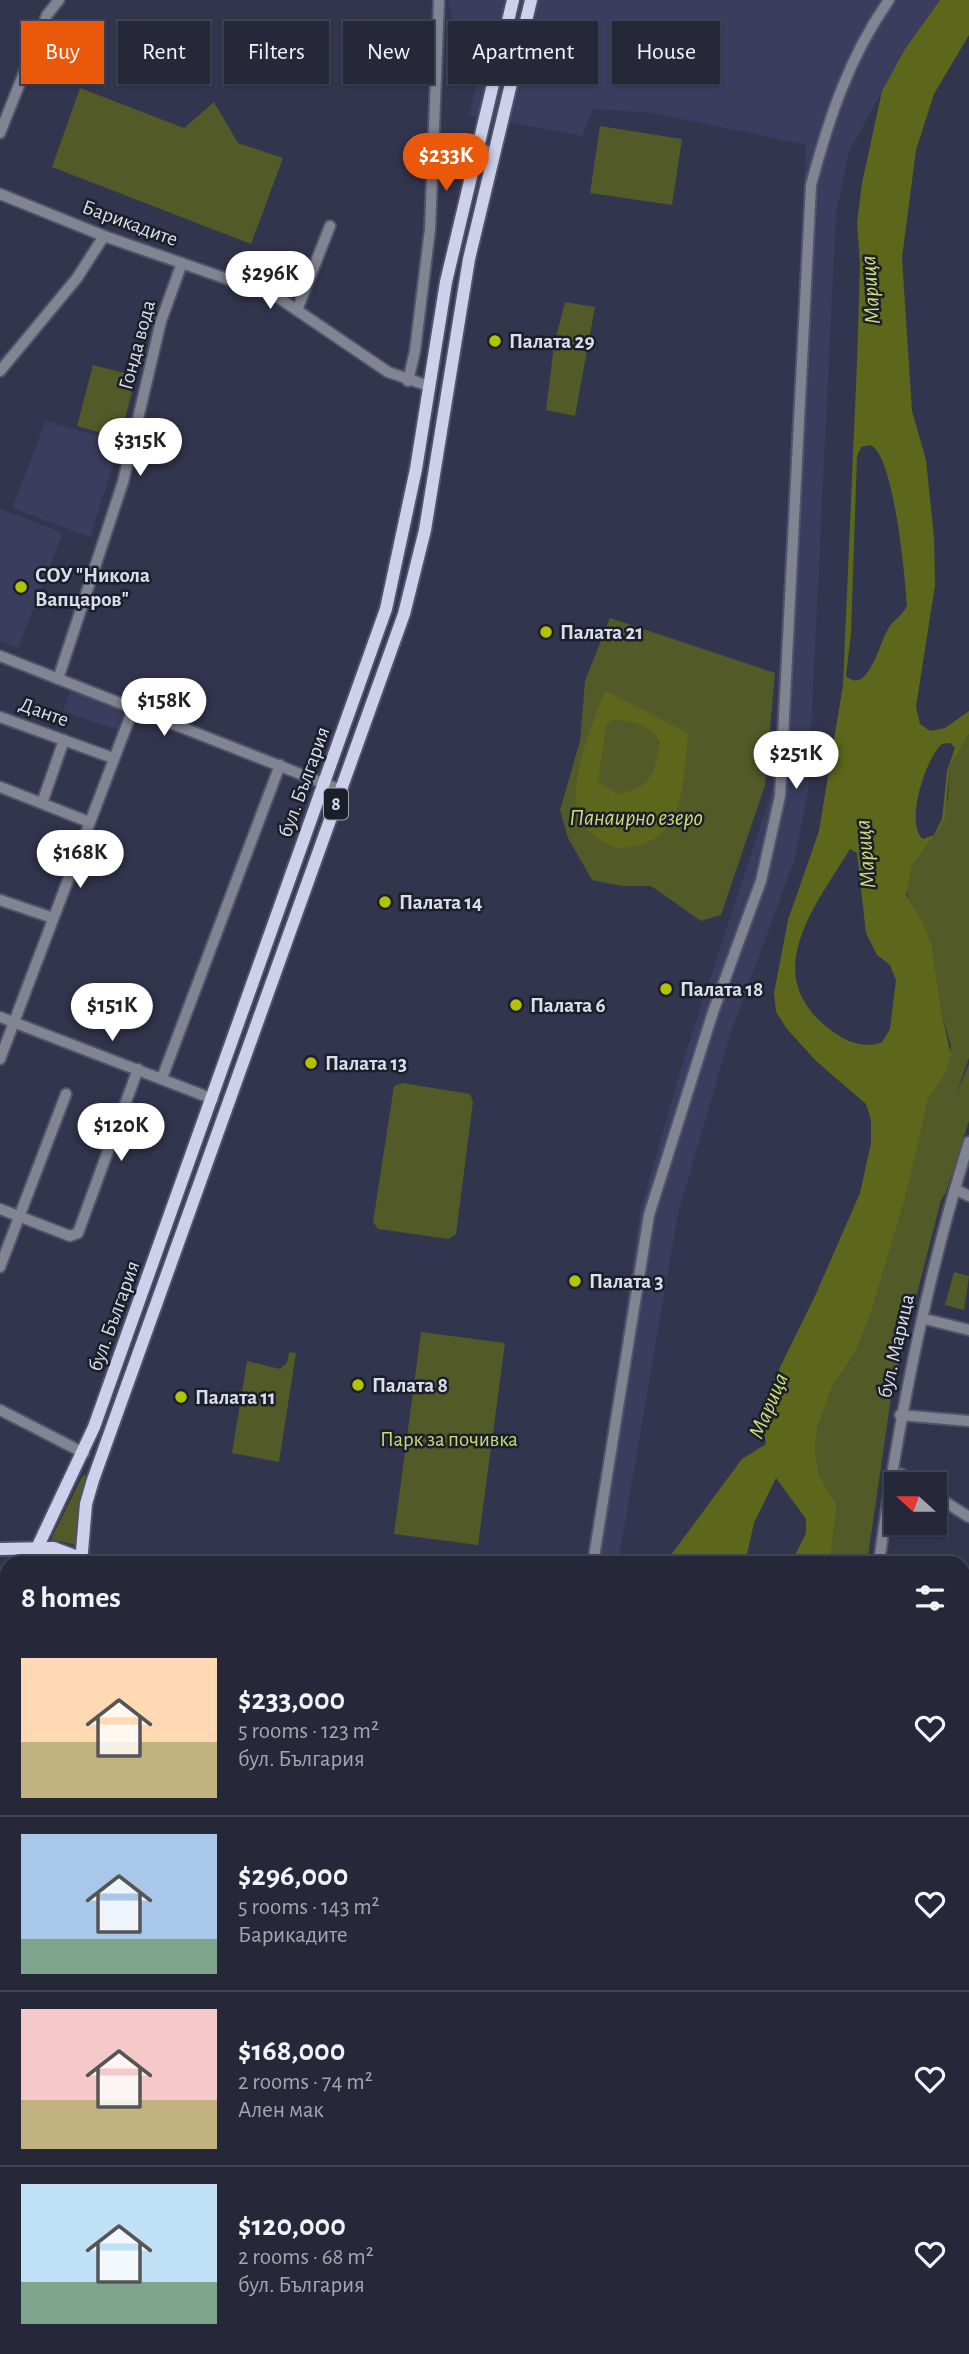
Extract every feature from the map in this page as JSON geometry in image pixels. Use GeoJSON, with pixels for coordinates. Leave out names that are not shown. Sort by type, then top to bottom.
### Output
{"type":"FeatureCollection","features":[{"type":"Feature","properties":{"kind":"main road","name":"бул. България"},"geometry":{"type":"LineString","coordinates":[[35,1547],[84,1453],[386,608],[416,469],[446,282],[475,150],[513,0]]}},
{"type":"Feature","properties":{"kind":"main road","name":"8"},"geometry":{"type":"LineString","coordinates":[[80,1556],[86,1504],[93,1480],[415,576],[469,260],[531,0]]}},
{"type":"Feature","properties":{"kind":"main road","name":"8"},"geometry":{"type":"LineString","coordinates":[[32,1556],[35,1547]]}},
{"type":"Feature","properties":{"kind":"main road"},"geometry":{"type":"LineString","coordinates":[[0,1549],[54,1548],[71,1556]]}},
{"type":"Feature","properties":{"kind":"street"},"geometry":{"type":"LineString","coordinates":[[0,133],[47,15],[59,0]]}},
{"type":"Feature","properties":{"kind":"street"},"geometry":{"type":"LineString","coordinates":[[408,381],[415,351],[430,229],[439,0]]}},
{"type":"Feature","properties":{"kind":"street"},"geometry":{"type":"LineString","coordinates":[[594,1556],[649,1215],[713,1012],[761,881],[780,796],[811,185],[828,120],[851,62],[890,0]]}},
{"type":"Feature","properties":{"kind":"street"},"geometry":{"type":"LineString","coordinates":[[433,142],[493,152]]}},
{"type":"Feature","properties":{"kind":"street","name":"Барикадите"},"geometry":{"type":"LineString","coordinates":[[0,194],[104,236],[276,296],[339,342],[408,381],[429,386]]}},
{"type":"Feature","properties":{"kind":"street"},"geometry":{"type":"LineString","coordinates":[[297,310],[330,226]]}},
{"type":"Feature","properties":{"kind":"street"},"geometry":{"type":"LineString","coordinates":[[0,371],[77,278],[104,236]]}},
{"type":"Feature","properties":{"kind":"street","name":"Гонда вода"},"geometry":{"type":"LineString","coordinates":[[58,679],[119,495],[160,321],[182,263]]}},
{"type":"Feature","properties":{"kind":"street"},"geometry":{"type":"LineString","coordinates":[[0,656],[341,790]]}},
{"type":"Feature","properties":{"kind":"street"},"geometry":{"type":"LineString","coordinates":[[0,1059],[132,709]]}},
{"type":"Feature","properties":{"kind":"street","name":"Данте"},"geometry":{"type":"LineString","coordinates":[[1,720],[113,758]]}},
{"type":"Feature","properties":{"kind":"street"},"geometry":{"type":"LineString","coordinates":[[42,803],[64,740]]}},
{"type":"Feature","properties":{"kind":"street"},"geometry":{"type":"LineString","coordinates":[[162,1078],[279,765]]}},
{"type":"Feature","properties":{"kind":"street"},"geometry":{"type":"LineString","coordinates":[[0,787],[89,822]]}},
{"type":"Feature","properties":{"kind":"street"},"geometry":{"type":"LineString","coordinates":[[0,900],[53,918]]}},
{"type":"Feature","properties":{"kind":"street"},"geometry":{"type":"LineString","coordinates":[[0,1017],[213,1098]]}},
{"type":"Feature","properties":{"kind":"street"},"geometry":{"type":"LineString","coordinates":[[0,1209],[70,1236],[78,1233],[138,1069]]}},
{"type":"Feature","properties":{"kind":"street"},"geometry":{"type":"LineString","coordinates":[[0,1267],[66,1094]]}},
{"type":"Feature","properties":{"kind":"street","name":"бул. Марица"},"geometry":{"type":"LineString","coordinates":[[881,1556],[900,1415],[921,1318],[969,1142]]}},
{"type":"Feature","properties":{"kind":"street"},"geometry":{"type":"LineString","coordinates":[[955,1189],[969,1196]]}},
{"type":"Feature","properties":{"kind":"street"},"geometry":{"type":"LineString","coordinates":[[929,1320],[969,1330]]}},
{"type":"Feature","properties":{"kind":"street"},"geometry":{"type":"LineString","coordinates":[[0,1410],[84,1453]]}},
{"type":"Feature","properties":{"kind":"street"},"geometry":{"type":"LineString","coordinates":[[900,1415],[969,1421]]}},
{"type":"Feature","properties":{"kind":"street"},"geometry":{"type":"LineString","coordinates":[[947,1503],[969,1517]]}},
{"type":"Feature","properties":{"kind":"shaded area"},"geometry":{"type":"Polygon","coordinates":[[[448,0],[940,0],[905,49],[849,152],[836,214],[808,792],[794,861],[730,1035],[678,1214],[619,1556],[589,1556],[640,1212],[684,1058],[773,787],[806,145],[654,113],[593,109],[582,136],[469,115],[477,84],[598,84],[598,21],[453,21],[448,0]]]}},
{"type":"Feature","properties":{"kind":"shaded area"},"geometry":{"type":"Polygon","coordinates":[[[46,421],[121,442],[90,537],[12,508],[46,421]]]}},
{"type":"Feature","properties":{"kind":"shaded area","name":"СОУ \"Никола Вапцаров\""},"geometry":{"type":"Polygon","coordinates":[[[0,509],[63,533],[18,648],[0,641],[0,509]]]}},
{"type":"Feature","properties":{"kind":"shaded area"},"geometry":{"type":"Polygon","coordinates":[[[70,691],[124,711],[117,730],[63,711],[70,691]]]}},
{"type":"Feature","properties":{"kind":"green space"},"geometry":{"type":"Polygon","coordinates":[[[80,88],[184,128],[214,102],[238,143],[283,158],[251,244],[52,167],[80,88]]]}},
{"type":"Feature","properties":{"kind":"green space"},"geometry":{"type":"Polygon","coordinates":[[[600,126],[682,139],[672,205],[590,193],[600,126]]]}},
{"type":"Feature","properties":{"kind":"green space"},"geometry":{"type":"Polygon","coordinates":[[[565,302],[595,307],[575,416],[546,410],[554,345],[565,302]]]}},
{"type":"Feature","properties":{"kind":"green space"},"geometry":{"type":"Polygon","coordinates":[[[93,365],[136,376],[120,438],[77,426],[93,365]]]}},
{"type":"Feature","properties":{"kind":"green space"},"geometry":{"type":"Polygon","coordinates":[[[610,618],[775,673],[765,785],[721,915],[701,921],[651,886],[622,886],[592,880],[568,838],[560,810],[580,741],[585,681],[610,618]]]}},
{"type":"Feature","properties":{"kind":"green space"},"geometry":{"type":"Polygon","coordinates":[[[969,734],[969,1058],[956,1095],[969,1064],[969,1121],[941,1200],[892,1391],[868,1556],[831,1556],[837,1505],[819,1475],[815,1448],[818,1426],[832,1388],[856,1351],[871,1313],[905,1199],[925,1108],[932,1088],[945,1074],[951,1046],[942,1015],[932,946],[924,924],[910,905],[906,889],[912,865],[940,828],[948,798],[950,765],[969,734]]]}},
{"type":"Feature","properties":{"kind":"green space"},"geometry":{"type":"Polygon","coordinates":[[[403,1083],[470,1094],[473,1102],[456,1234],[449,1239],[378,1229],[373,1222],[394,1086],[403,1083]]]}},
{"type":"Feature","properties":{"kind":"green space"},"geometry":{"type":"Polygon","coordinates":[[[954,1272],[969,1276],[964,1310],[945,1305],[954,1272]]]}},
{"type":"Feature","properties":{"kind":"green space","name":"Парк за почивка"},"geometry":{"type":"Polygon","coordinates":[[[421,1332],[505,1343],[478,1545],[394,1534],[421,1332]]]}},
{"type":"Feature","properties":{"kind":"green space"},"geometry":{"type":"Polygon","coordinates":[[[289,1352],[296,1353],[279,1462],[232,1453],[247,1361],[280,1369],[287,1363],[289,1352]]]}},
{"type":"Feature","properties":{"kind":"green space"},"geometry":{"type":"Polygon","coordinates":[[[83,1475],[87,1476],[78,1503],[76,1545],[51,1539],[83,1475]]]}},
{"type":"Feature","properties":{"kind":"water","name":"Марица"},"geometry":{"type":"Polygon","coordinates":[[[940,0],[969,0],[969,35],[934,94],[916,150],[902,258],[912,411],[926,460],[934,537],[935,585],[916,707],[920,724],[930,731],[945,728],[969,711],[969,734],[950,766],[945,817],[940,828],[912,865],[906,895],[924,924],[932,946],[951,1056],[945,1074],[928,1099],[905,1199],[871,1313],[856,1351],[832,1388],[818,1426],[815,1448],[819,1475],[837,1505],[831,1556],[794,1556],[806,1533],[806,1519],[776,1478],[754,1523],[747,1556],[670,1556],[742,1459],[766,1444],[761,1414],[766,1396],[815,1296],[860,1193],[871,1143],[871,1120],[866,1104],[816,1061],[787,1029],[776,1012],[774,993],[788,920],[819,831],[843,685],[860,264],[857,223],[862,183],[882,91],[905,49],[940,0]],[[870,445],[861,447],[857,457],[851,633],[846,676],[854,680],[861,679],[867,673],[889,627],[907,605],[897,518],[886,470],[878,453],[870,445]],[[951,743],[942,744],[936,751],[919,791],[916,820],[923,839],[934,835],[942,819],[947,771],[955,748],[951,743]],[[850,849],[809,918],[799,941],[795,965],[798,988],[810,1010],[832,1031],[856,1043],[869,1045],[882,1042],[890,1029],[896,980],[890,965],[877,955],[866,933],[857,853],[850,849]]]}},
{"type":"Feature","properties":{"kind":"water","name":"Панаирно езеро"},"geometry":{"type":"Polygon","coordinates":[[[605,691],[688,733],[683,783],[674,816],[666,829],[654,839],[624,848],[612,846],[587,829],[580,820],[576,800],[579,769],[605,691]],[[613,720],[606,725],[598,782],[617,794],[645,783],[653,772],[660,742],[645,727],[613,720]]]}},
{"type":"Feature","properties":{"kind":"place","name":"Палата 29"},"geometry":{"type":"Point","coordinates":[495,341]}},
{"type":"Feature","properties":{"kind":"place","name":"СОУ \"Никола Вапцаров\""},"geometry":{"type":"Point","coordinates":[21,587]}},
{"type":"Feature","properties":{"kind":"place","name":"Палата 21"},"geometry":{"type":"Point","coordinates":[546,632]}},
{"type":"Feature","properties":{"kind":"place","name":"Палата 14"},"geometry":{"type":"Point","coordinates":[385,902]}},
{"type":"Feature","properties":{"kind":"place","name":"Палата 18"},"geometry":{"type":"Point","coordinates":[666,989]}},
{"type":"Feature","properties":{"kind":"place","name":"Палата 6"},"geometry":{"type":"Point","coordinates":[516,1005]}},
{"type":"Feature","properties":{"kind":"place","name":"Палата 13"},"geometry":{"type":"Point","coordinates":[311,1063]}},
{"type":"Feature","properties":{"kind":"place","name":"Палата 3"},"geometry":{"type":"Point","coordinates":[575,1281]}},
{"type":"Feature","properties":{"kind":"place","name":"Палата 8"},"geometry":{"type":"Point","coordinates":[358,1385]}},
{"type":"Feature","properties":{"kind":"place","name":"Палата 11"},"geometry":{"type":"Point","coordinates":[181,1397]}}]}
